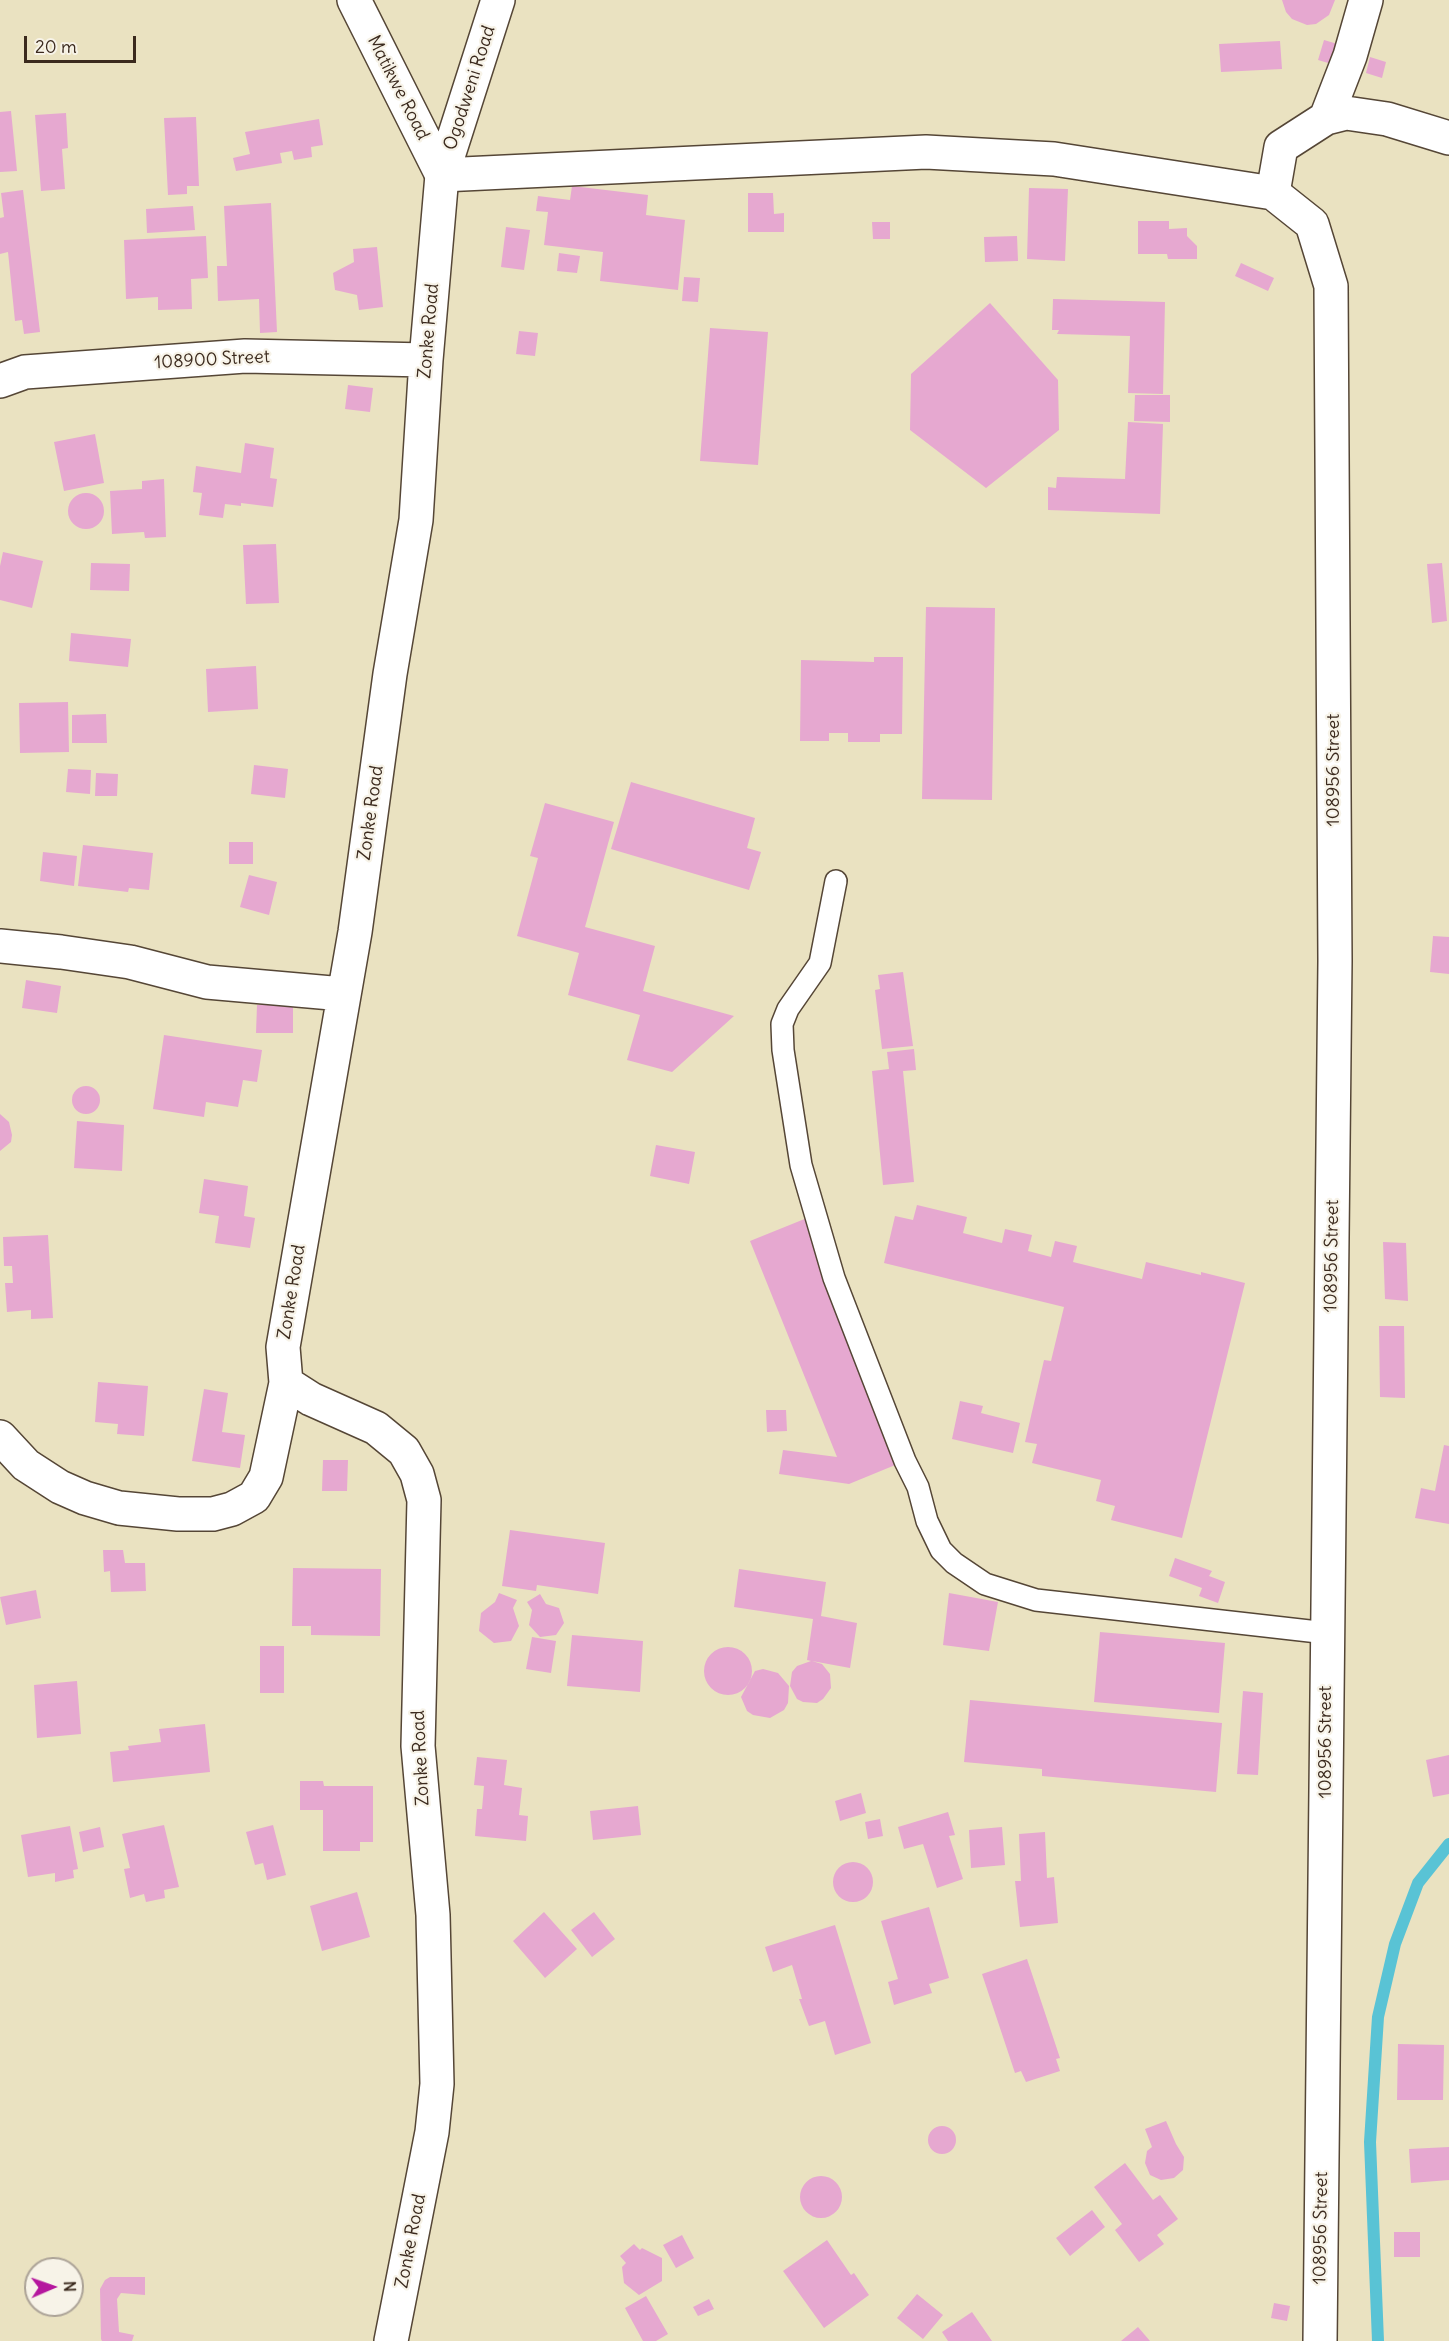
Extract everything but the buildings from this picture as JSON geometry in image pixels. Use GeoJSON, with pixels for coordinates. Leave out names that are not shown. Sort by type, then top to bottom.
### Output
{"type":"FeatureCollection","features":[{"type":"Feature","properties":{"kind":"street","name":"Matikwe Road"},"geometry":{"type":"LineString","coordinates":[[354,0],[442,175]]}},
{"type":"Feature","properties":{"kind":"street","name":"Ogodweni Road"},"geometry":{"type":"LineString","coordinates":[[442,175],[498,0]]}},
{"type":"Feature","properties":{"kind":"street"},"geometry":{"type":"LineString","coordinates":[[1326,118],[1350,56],[1366,0]]}},
{"type":"Feature","properties":{"kind":"street"},"geometry":{"type":"LineString","coordinates":[[442,175],[926,152],[1054,159],[1273,193],[1281,147],[1326,118],[1346,113],[1387,119],[1449,138]]}},
{"type":"Feature","properties":{"kind":"street","name":"Zonke Road"},"geometry":{"type":"LineString","coordinates":[[391,2341],[432,2132],[437,2084],[433,1915],[418,1746],[424,1500],[417,1474],[404,1451],[376,1428],[311,1399],[286,1383],[283,1347],[355,932],[390,674],[416,520],[426,360],[442,175]]}},
{"type":"Feature","properties":{"kind":"street","name":"108956 Street"},"geometry":{"type":"LineString","coordinates":[[1273,193],[1312,224],[1331,286],[1335,961],[1320,2341]]}},
{"type":"Feature","properties":{"kind":"street","name":"108900 Street"},"geometry":{"type":"LineString","coordinates":[[0,381],[25,372],[245,356],[426,360]]}},
{"type":"Feature","properties":{"kind":"street"},"geometry":{"type":"LineString","coordinates":[[0,946],[130,962],[207,982],[343,994]]}},
{"type":"Feature","properties":{"kind":"street"},"geometry":{"type":"LineString","coordinates":[[0,1437],[26,1466],[60,1487],[85,1498],[119,1508],[178,1514],[213,1514],[232,1509],[254,1497],[266,1477],[286,1383]]}},
{"type":"Feature","properties":{"kind":"lane"},"geometry":{"type":"LineString","coordinates":[[836,881],[820,963],[788,1009],[782,1024],[788,1084],[801,1165],[834,1278],[905,1461],[918,1487],[927,1521],[941,1550],[954,1563],[985,1584],[1036,1600],[1327,1633]]}},
{"type":"Feature","properties":{"kind":"waterway"},"geometry":{"type":"LineString","coordinates":[[1378,2341],[1370,2142],[1378,2017],[1395,1944],[1418,1883],[1449,1844]]}}]}
